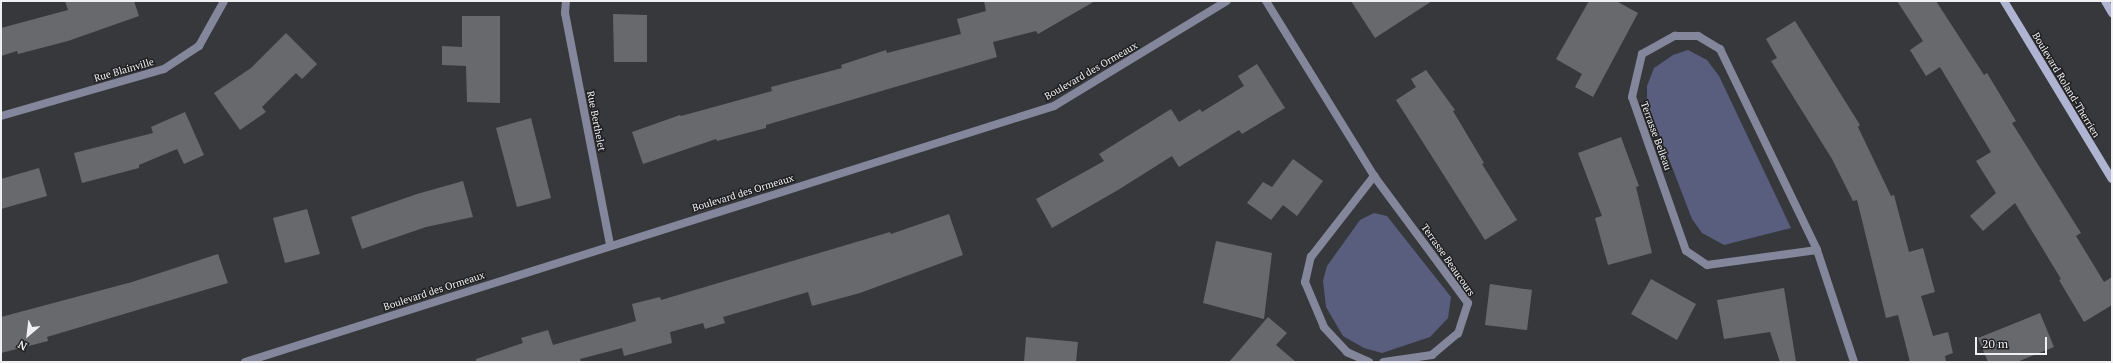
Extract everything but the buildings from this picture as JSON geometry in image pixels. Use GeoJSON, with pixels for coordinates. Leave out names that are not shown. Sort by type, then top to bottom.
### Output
{"type":"FeatureCollection","features":[{"type":"Feature","properties":{"kind":"main road","name":"Boulevard Roland-Therrien"},"geometry":{"type":"LineString","coordinates":[[2004,1],[2112,179]]}},
{"type":"Feature","properties":{"kind":"main road"},"geometry":{"type":"LineString","coordinates":[[2105,1],[2112,13]]}},
{"type":"Feature","properties":{"kind":"street","name":"Rue Blainville"},"geometry":{"type":"LineString","coordinates":[[1,116],[164,69],[199,46],[224,1]]}},
{"type":"Feature","properties":{"kind":"street","name":"Rue Berthelet"},"geometry":{"type":"LineString","coordinates":[[566,1],[565,13],[610,245]]}},
{"type":"Feature","properties":{"kind":"street","name":"Boulevard des Ormeaux"},"geometry":{"type":"LineString","coordinates":[[245,362],[610,245],[1054,106],[1227,1]]}},
{"type":"Feature","properties":{"kind":"street","name":"Terrasse Beaucours"},"geometry":{"type":"LineString","coordinates":[[1266,1],[1374,176],[1468,303],[1458,333],[1432,354],[1384,362]]}},
{"type":"Feature","properties":{"kind":"street","name":"Terrasse Belleau"},"geometry":{"type":"LineString","coordinates":[[1817,250],[1707,264],[1686,251],[1632,97],[1642,54],[1675,36],[1698,36],[1720,49],[1817,250],[1854,362]]}},
{"type":"Feature","properties":{"kind":"street"},"geometry":{"type":"LineString","coordinates":[[1369,362],[1347,352],[1324,327],[1305,282],[1311,257],[1374,176]]}},
{"type":"Feature","properties":{"kind":"shaded area"},"geometry":{"type":"Polygon","coordinates":[[[1688,50],[1707,60],[1719,76],[1791,228],[1724,245],[1702,233],[1692,219],[1647,102],[1647,86],[1654,68],[1673,55],[1688,50]]]}},
{"type":"Feature","properties":{"kind":"shaded area"},"geometry":{"type":"Polygon","coordinates":[[[1374,213],[1387,216],[1451,297],[1448,318],[1430,337],[1382,353],[1364,348],[1343,336],[1326,307],[1323,281],[1327,266],[1360,220],[1374,213]]]}}]}
